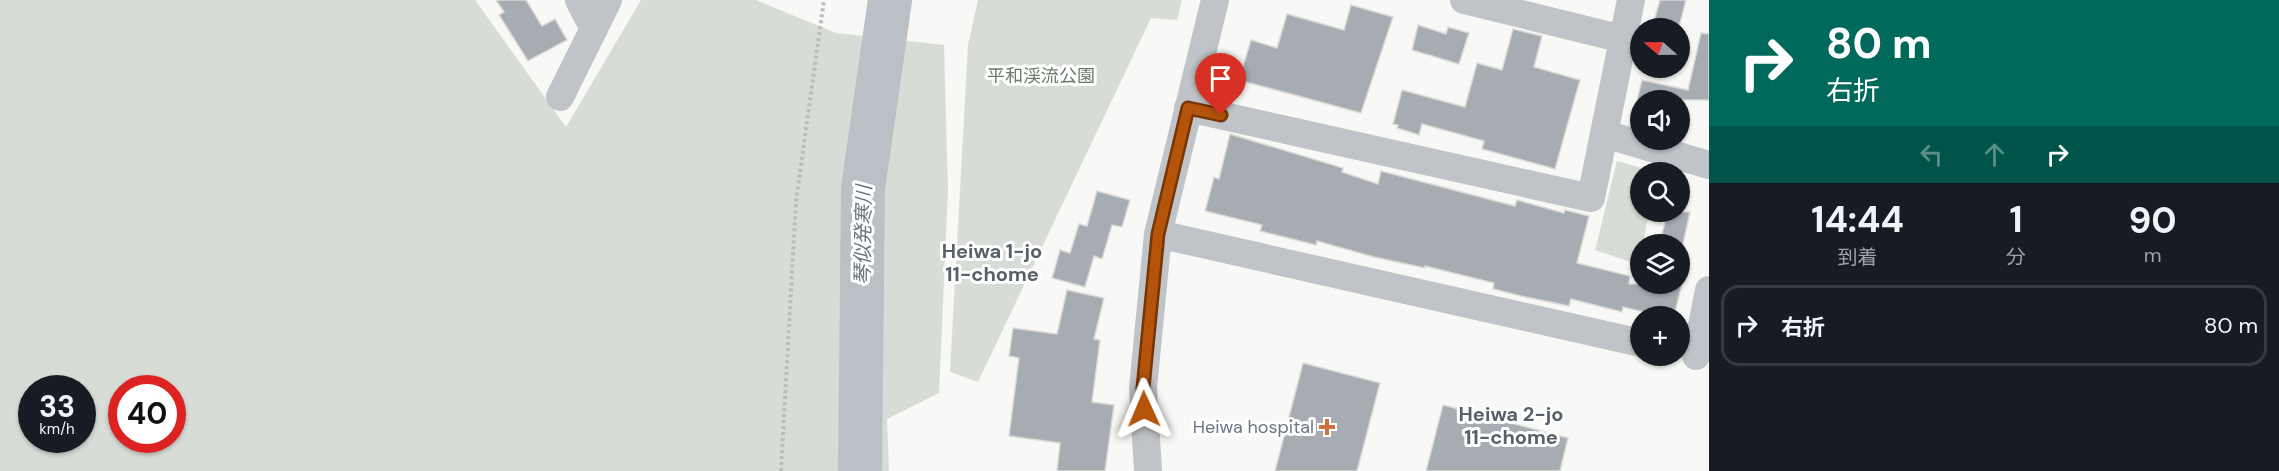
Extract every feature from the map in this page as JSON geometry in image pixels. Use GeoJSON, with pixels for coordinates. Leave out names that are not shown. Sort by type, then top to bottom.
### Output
{"type":"FeatureCollection","features":[{"type":"Feature","properties":{"kind":"street"},"geometry":{"type":"LineString","coordinates":[[579,0],[594,29]]}},
{"type":"Feature","properties":{"kind":"street"},"geometry":{"type":"LineString","coordinates":[[560,97],[608,0]]}},
{"type":"Feature","properties":{"kind":"street"},"geometry":{"type":"LineString","coordinates":[[1148,471],[1143,388],[1158,234],[1215,0]]}},
{"type":"Feature","properties":{"kind":"street"},"geometry":{"type":"LineString","coordinates":[[1464,0],[1623,39]]}},
{"type":"Feature","properties":{"kind":"street"},"geometry":{"type":"LineString","coordinates":[[1188,108],[1591,198],[1631,0]]}},
{"type":"Feature","properties":{"kind":"street"},"geometry":{"type":"LineString","coordinates":[[1605,134],[1709,165]]}},
{"type":"Feature","properties":{"kind":"street"},"geometry":{"type":"LineString","coordinates":[[1158,234],[1630,341]]}},
{"type":"Feature","properties":{"kind":"street"},"geometry":{"type":"LineString","coordinates":[[1695,355],[1709,290]]}},
{"type":"Feature","properties":{"kind":"path"},"geometry":{"type":"LineString","coordinates":[[781,471],[796,201],[824,0]]}},
{"type":"Feature","properties":{"kind":"green space"},"geometry":{"type":"Polygon","coordinates":[[[0,0],[475,0],[566,127],[641,0],[756,0],[836,33],[944,45],[948,191],[939,393],[887,419],[889,471],[0,471],[0,0]]]}},
{"type":"Feature","properties":{"kind":"green space","name":"平和渓流公園"},"geometry":{"type":"Polygon","coordinates":[[[978,0],[1182,0],[1177,20],[1151,18],[978,382],[950,372],[968,45],[978,0]]]}},
{"type":"Feature","properties":{"kind":"green space"},"geometry":{"type":"Polygon","coordinates":[[[1617,161],[1630,165],[1630,222],[1647,222],[1645,234],[1630,234],[1630,262],[1595,250],[1617,161]]]}},
{"type":"Feature","properties":{"kind":"building"},"geometry":{"type":"Polygon","coordinates":[[[496,0],[526,0],[542,26],[555,19],[567,40],[528,61],[499,15],[504,12],[496,0]]]}},
{"type":"Feature","properties":{"kind":"building"},"geometry":{"type":"Polygon","coordinates":[[[1660,0],[1686,0],[1681,18],[1655,18],[1660,0]]]}},
{"type":"Feature","properties":{"kind":"building"},"geometry":{"type":"Polygon","coordinates":[[[1351,5],[1393,17],[1361,113],[1239,80],[1251,40],[1277,48],[1287,14],[1344,30],[1351,5]]]}},
{"type":"Feature","properties":{"kind":"building"},"geometry":{"type":"Polygon","coordinates":[[[1418,25],[1446,34],[1448,27],[1469,33],[1459,64],[1412,50],[1418,25]]]}},
{"type":"Feature","properties":{"kind":"building"},"geometry":{"type":"Polygon","coordinates":[[[1513,29],[1542,36],[1534,67],[1580,80],[1555,169],[1482,149],[1484,141],[1422,124],[1419,135],[1397,128],[1398,125],[1393,124],[1402,90],[1465,107],[1477,63],[1502,70],[1513,29]]]}},
{"type":"Feature","properties":{"kind":"building"},"geometry":{"type":"Polygon","coordinates":[[[1701,33],[1709,34],[1709,100],[1690,100],[1690,90],[1688,90],[1701,33]]]}},
{"type":"Feature","properties":{"kind":"building"},"geometry":{"type":"Polygon","coordinates":[[[1642,80],[1688,90],[1640,90],[1642,80]]]}},
{"type":"Feature","properties":{"kind":"building"},"geometry":{"type":"Polygon","coordinates":[[[1230,134],[1343,168],[1342,172],[1378,184],[1381,171],[1515,206],[1517,200],[1564,213],[1565,210],[1589,216],[1577,263],[1630,276],[1630,294],[1680,294],[1676,306],[1630,306],[1630,309],[1623,307],[1622,312],[1571,299],[1569,306],[1493,289],[1494,283],[1425,266],[1425,268],[1374,257],[1317,241],[1316,245],[1260,231],[1262,225],[1205,211],[1214,177],[1219,179],[1230,134]]]}},
{"type":"Feature","properties":{"kind":"building"},"geometry":{"type":"Polygon","coordinates":[[[1097,191],[1130,200],[1122,227],[1112,225],[1102,259],[1094,256],[1085,287],[1052,278],[1060,250],[1070,253],[1079,224],[1087,226],[1097,191]]]}},
{"type":"Feature","properties":{"kind":"building"},"geometry":{"type":"Polygon","coordinates":[[[1665,222],[1688,222],[1685,234],[1662,234],[1665,222]]]}},
{"type":"Feature","properties":{"kind":"building"},"geometry":{"type":"Polygon","coordinates":[[[1067,290],[1104,298],[1094,339],[1100,340],[1092,402],[1114,405],[1105,471],[1057,471],[1060,443],[1009,436],[1019,358],[1009,356],[1013,328],[1057,334],[1067,290]]]}},
{"type":"Feature","properties":{"kind":"building","name":"Heiwa hospital"},"geometry":{"type":"Polygon","coordinates":[[[1303,363],[1380,383],[1357,471],[1275,471],[1303,363]]]}},
{"type":"Feature","properties":{"kind":"building"},"geometry":{"type":"Polygon","coordinates":[[[1443,405],[1568,438],[1560,471],[1426,471],[1443,405]]]}},
{"type":"Feature","properties":{"kind":"waterway","name":"琴似発寒川"},"geometry":{"type":"LineString","coordinates":[[860,471],[863,188],[890,0]]}},
{"type":"Feature","properties":{"kind":"place","name":"Heiwa hospital"},"geometry":{"type":"Point","coordinates":[1327,427]}},
{"type":"Feature","properties":{"kind":"district","name":"Heiwa 1-jo 11-chome"},"geometry":{"type":"Point","coordinates":[992,262]}},
{"type":"Feature","properties":{"kind":"district","name":"Heiwa 2-jo 11-chome"},"geometry":{"type":"Point","coordinates":[1511,426]}},
{"type":"Feature","properties":{"kind":"route"},"geometry":{"type":"LineString","coordinates":[[1144,409],[1143,388],[1158,234],[1188,108],[1221,115]]}}]}
